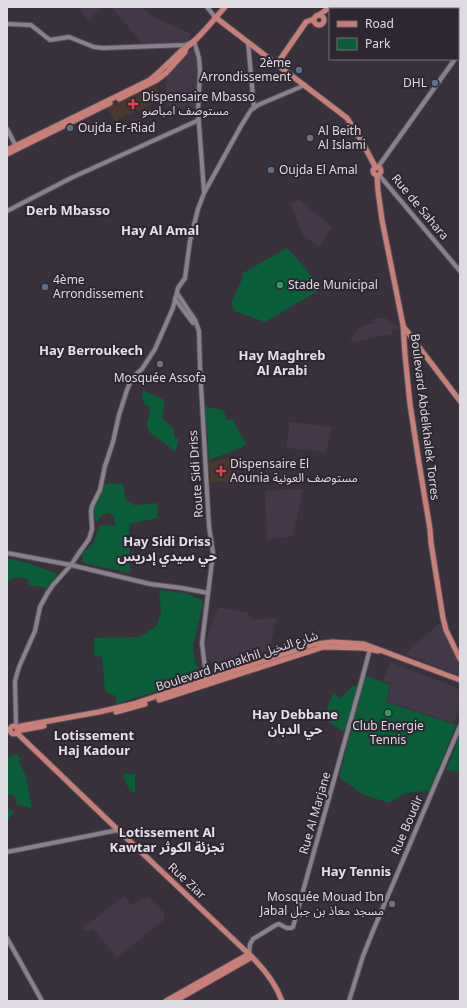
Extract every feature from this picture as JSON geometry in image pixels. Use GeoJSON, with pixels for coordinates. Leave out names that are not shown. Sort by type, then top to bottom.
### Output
{"type":"FeatureCollection","features":[{"type":"Feature","properties":{"kind":"main road"},"geometry":{"type":"LineString","coordinates":[[7,150],[16,147],[150,80],[182,50],[194,41],[225,7]]}},
{"type":"Feature","properties":{"kind":"main road"},"geometry":{"type":"LineString","coordinates":[[277,64],[306,22],[314,19],[330,7]]}},
{"type":"Feature","properties":{"kind":"main road"},"geometry":{"type":"LineString","coordinates":[[314,19],[314,22],[317,24],[322,24],[324,22],[324,18],[319,15]]}},
{"type":"Feature","properties":{"kind":"main road"},"geometry":{"type":"LineString","coordinates":[[215,17],[347,118],[377,167]]}},
{"type":"Feature","properties":{"kind":"main road"},"geometry":{"type":"LineString","coordinates":[[7,154],[16,147]]}},
{"type":"Feature","properties":{"kind":"main road","name":"Boulevard Abdelkhalek Torres"},"geometry":{"type":"LineString","coordinates":[[377,167],[373,171],[374,174],[378,175],[378,191],[382,220],[403,325],[410,404],[443,618],[446,630],[460,659]]}},
{"type":"Feature","properties":{"kind":"main road"},"geometry":{"type":"LineString","coordinates":[[403,325],[460,401]]}},
{"type":"Feature","properties":{"kind":"main road","name":"Boulevard Annakhil شارع النخيل"},"geometry":{"type":"LineString","coordinates":[[13,729],[126,710],[208,682],[330,646],[371,648],[460,680]]}},
{"type":"Feature","properties":{"kind":"main road","name":"Boulevard Annakhil شارع النخيل"},"geometry":{"type":"LineString","coordinates":[[371,648],[460,683]]}},
{"type":"Feature","properties":{"kind":"main road"},"geometry":{"type":"LineString","coordinates":[[7,738],[13,729]]}},
{"type":"Feature","properties":{"kind":"main road","name":"Rue Ziar"},"geometry":{"type":"LineString","coordinates":[[13,729],[261,965],[278,991],[282,1001]]}},
{"type":"Feature","properties":{"kind":"main road"},"geometry":{"type":"LineString","coordinates":[[175,1001],[251,955]]}},
{"type":"Feature","properties":{"kind":"main road"},"geometry":{"type":"LineString","coordinates":[[166,1001],[198,986]]}},
{"type":"Feature","properties":{"kind":"street"},"geometry":{"type":"LineString","coordinates":[[207,7],[215,17]]}},
{"type":"Feature","properties":{"kind":"street"},"geometry":{"type":"LineString","coordinates":[[7,24],[31,25],[50,40],[69,37],[94,47],[104,48],[185,45],[194,41],[199,58],[200,70],[198,111],[204,173],[204,193]]}},
{"type":"Feature","properties":{"kind":"street"},"geometry":{"type":"LineString","coordinates":[[248,42],[254,108]]}},
{"type":"Feature","properties":{"kind":"street"},"geometry":{"type":"LineString","coordinates":[[377,167],[454,60]]}},
{"type":"Feature","properties":{"kind":"street"},"geometry":{"type":"LineString","coordinates":[[13,729],[15,681],[19,667],[35,631],[40,607],[52,586],[71,565],[91,534],[92,506],[100,490],[105,466],[127,390],[132,378],[142,369],[154,350],[173,307],[178,288],[185,278],[190,241],[198,209],[204,193],[241,126],[254,108],[282,94],[305,85]]}},
{"type":"Feature","properties":{"kind":"street"},"geometry":{"type":"LineString","coordinates":[[7,211],[47,190],[199,120]]}},
{"type":"Feature","properties":{"kind":"street"},"geometry":{"type":"LineString","coordinates":[[7,129],[16,147]]}},
{"type":"Feature","properties":{"kind":"street","name":"Rue de Sahara"},"geometry":{"type":"LineString","coordinates":[[378,175],[460,271]]}},
{"type":"Feature","properties":{"kind":"street","name":"Route Sidi Driss"},"geometry":{"type":"LineString","coordinates":[[177,293],[199,328],[203,417],[213,553],[202,643],[208,682]]}},
{"type":"Feature","properties":{"kind":"street","name":"Route Sidi Driss"},"geometry":{"type":"LineString","coordinates":[[175,299],[189,317],[199,334]]}},
{"type":"Feature","properties":{"kind":"street"},"geometry":{"type":"LineString","coordinates":[[173,307],[180,306]]}},
{"type":"Feature","properties":{"kind":"street"},"geometry":{"type":"LineString","coordinates":[[7,553],[71,565],[150,584],[208,593]]}},
{"type":"Feature","properties":{"kind":"street","name":"Rue Al Marjane"},"geometry":{"type":"LineString","coordinates":[[251,955],[250,944],[253,939],[279,924],[288,928],[293,927],[371,648]]}},
{"type":"Feature","properties":{"kind":"street","name":"Rue Boudir"},"geometry":{"type":"LineString","coordinates":[[349,1001],[363,956],[373,931],[460,726]]}},
{"type":"Feature","properties":{"kind":"street"},"geometry":{"type":"LineString","coordinates":[[7,852],[118,830]]}},
{"type":"Feature","properties":{"kind":"street"},"geometry":{"type":"LineString","coordinates":[[7,938],[42,1001]]}},
{"type":"Feature","properties":{"kind":"shaded area"},"geometry":{"type":"Polygon","coordinates":[[[79,7],[102,7],[88,20],[79,7]]]}},
{"type":"Feature","properties":{"kind":"shaded area"},"geometry":{"type":"Polygon","coordinates":[[[111,7],[142,7],[148,14],[191,34],[186,43],[144,45],[111,7]]]}},
{"type":"Feature","properties":{"kind":"shaded area"},"geometry":{"type":"Polygon","coordinates":[[[192,49],[195,51],[198,67],[197,108],[167,107],[165,100],[167,75],[192,49]]]}},
{"type":"Feature","properties":{"kind":"shaded area","name":"Dispensaire Mbasso مستوصف امباصو"},"geometry":{"type":"Polygon","coordinates":[[[157,85],[158,101],[115,121],[107,108],[157,85]]]}},
{"type":"Feature","properties":{"kind":"shaded area"},"geometry":{"type":"Polygon","coordinates":[[[299,200],[332,227],[319,247],[303,235],[290,203],[299,200]]]}},
{"type":"Feature","properties":{"kind":"shaded area"},"geometry":{"type":"Polygon","coordinates":[[[374,318],[385,318],[399,328],[392,330],[392,334],[352,342],[350,341],[357,330],[364,325],[375,323],[374,318]]]}},
{"type":"Feature","properties":{"kind":"shaded area"},"geometry":{"type":"Polygon","coordinates":[[[290,422],[332,427],[326,452],[286,448],[290,422]]]}},
{"type":"Feature","properties":{"kind":"shaded area","name":"Dispensaire El Aounia مستوصف العونية"},"geometry":{"type":"Polygon","coordinates":[[[229,458],[234,482],[226,484],[224,481],[211,483],[209,462],[229,458]]]}},
{"type":"Feature","properties":{"kind":"shaded area"},"geometry":{"type":"Polygon","coordinates":[[[303,489],[293,536],[267,540],[265,491],[303,489]]]}},
{"type":"Feature","properties":{"kind":"shaded area"},"geometry":{"type":"Polygon","coordinates":[[[218,607],[247,613],[254,620],[277,618],[268,656],[217,674],[217,666],[207,658],[205,643],[218,607]]]}},
{"type":"Feature","properties":{"kind":"shaded area"},"geometry":{"type":"Polygon","coordinates":[[[440,623],[460,666],[460,676],[405,654],[440,623]]]}},
{"type":"Feature","properties":{"kind":"shaded area"},"geometry":{"type":"Polygon","coordinates":[[[390,662],[460,689],[460,708],[453,723],[387,701],[391,684],[383,681],[390,662]]]}},
{"type":"Feature","properties":{"kind":"shaded area"},"geometry":{"type":"Polygon","coordinates":[[[124,896],[131,905],[148,897],[164,913],[165,919],[117,957],[93,929],[87,931],[82,929],[124,896]]]}},
{"type":"Feature","properties":{"kind":"green space","name":"Stade Municipal"},"geometry":{"type":"Polygon","coordinates":[[[287,248],[308,271],[307,273],[318,281],[323,288],[265,322],[235,311],[231,303],[243,277],[243,273],[287,248]]]}},
{"type":"Feature","properties":{"kind":"green space"},"geometry":{"type":"Polygon","coordinates":[[[143,390],[165,402],[162,418],[174,429],[174,438],[179,439],[175,452],[149,432],[147,425],[150,413],[149,406],[144,404],[142,397],[143,390]]]}},
{"type":"Feature","properties":{"kind":"green space"},"geometry":{"type":"Polygon","coordinates":[[[205,406],[224,411],[226,419],[233,421],[246,444],[241,448],[209,460],[205,406]]]}},
{"type":"Feature","properties":{"kind":"green space"},"geometry":{"type":"Polygon","coordinates":[[[105,484],[123,484],[126,501],[133,505],[158,503],[157,518],[129,524],[130,573],[83,563],[82,554],[93,543],[100,525],[116,526],[113,515],[107,513],[100,517],[96,522],[93,509],[105,484]]]}},
{"type":"Feature","properties":{"kind":"green space"},"geometry":{"type":"Polygon","coordinates":[[[7,558],[28,563],[58,574],[47,588],[29,585],[28,579],[16,577],[7,582],[7,558]]]}},
{"type":"Feature","properties":{"kind":"green space"},"geometry":{"type":"Polygon","coordinates":[[[159,590],[185,593],[202,600],[203,604],[193,645],[195,662],[202,677],[116,704],[116,696],[105,692],[102,657],[94,655],[94,638],[140,637],[157,626],[161,612],[159,590]]]}},
{"type":"Feature","properties":{"kind":"green space"},"geometry":{"type":"Polygon","coordinates":[[[365,675],[390,685],[386,702],[456,725],[429,791],[405,793],[389,803],[362,794],[339,777],[365,675]]]}},
{"type":"Feature","properties":{"kind":"green space"},"geometry":{"type":"Polygon","coordinates":[[[353,686],[357,686],[345,733],[323,718],[334,692],[340,699],[353,686]]]}},
{"type":"Feature","properties":{"kind":"green space"},"geometry":{"type":"Polygon","coordinates":[[[460,736],[460,772],[446,770],[460,736]]]}},
{"type":"Feature","properties":{"kind":"green space"},"geometry":{"type":"Polygon","coordinates":[[[17,754],[21,759],[18,761],[26,776],[32,808],[16,804],[17,798],[14,795],[8,795],[7,808],[7,758],[17,754]]]}},
{"type":"Feature","properties":{"kind":"green space"},"geometry":{"type":"Polygon","coordinates":[[[135,774],[135,793],[132,792],[127,786],[123,775],[135,774]]]}},
{"type":"Feature","properties":{"kind":"green space"},"geometry":{"type":"Polygon","coordinates":[[[7,808],[14,812],[7,821],[7,808]]]}},
{"type":"Feature","properties":{"kind":"place","name":"2ème Arrondissement"},"geometry":{"type":"Point","coordinates":[299,70]}},
{"type":"Feature","properties":{"kind":"place","name":"DHL"},"geometry":{"type":"Point","coordinates":[435,83]}},
{"type":"Feature","properties":{"kind":"place","name":"Dispensaire Mbasso مستوصف امباصو"},"geometry":{"type":"Point","coordinates":[133,104]}},
{"type":"Feature","properties":{"kind":"place","name":"Oujda Er-Riad"},"geometry":{"type":"Point","coordinates":[70,128]}},
{"type":"Feature","properties":{"kind":"place","name":"Al Beith Al Islami"},"geometry":{"type":"Point","coordinates":[310,138]}},
{"type":"Feature","properties":{"kind":"place","name":"Oujda El Amal"},"geometry":{"type":"Point","coordinates":[271,170]}},
{"type":"Feature","properties":{"kind":"place","name":"Stade Municipal"},"geometry":{"type":"Point","coordinates":[280,285]}},
{"type":"Feature","properties":{"kind":"place","name":"4ème Arrondissement"},"geometry":{"type":"Point","coordinates":[45,287]}},
{"type":"Feature","properties":{"kind":"place","name":"Mosquée Assofa"},"geometry":{"type":"Point","coordinates":[160,364]}},
{"type":"Feature","properties":{"kind":"place","name":"Dispensaire El Aounia مستوصف العونية"},"geometry":{"type":"Point","coordinates":[221,471]}},
{"type":"Feature","properties":{"kind":"place","name":"Club Energie Tennis"},"geometry":{"type":"Point","coordinates":[388,713]}},
{"type":"Feature","properties":{"kind":"place","name":"Mosquée Mouad Ibn Jabal مسجد معاذ بن جبل"},"geometry":{"type":"Point","coordinates":[392,904]}},
{"type":"Feature","properties":{"kind":"district","name":"Derb Mbasso"},"geometry":{"type":"Point","coordinates":[68,210]}},
{"type":"Feature","properties":{"kind":"district","name":"Hay Al Amal"},"geometry":{"type":"Point","coordinates":[160,230]}},
{"type":"Feature","properties":{"kind":"district","name":"Hay Berroukech"},"geometry":{"type":"Point","coordinates":[91,350]}},
{"type":"Feature","properties":{"kind":"district","name":"Hay Maghreb Al Arabi"},"geometry":{"type":"Point","coordinates":[282,362]}},
{"type":"Feature","properties":{"kind":"district","name":"Hay Sidi Driss حي سيدي إدريس"},"geometry":{"type":"Point","coordinates":[167,548]}},
{"type":"Feature","properties":{"kind":"district","name":"Hay Debbane حي الدبان"},"geometry":{"type":"Point","coordinates":[295,722]}},
{"type":"Feature","properties":{"kind":"district","name":"Lotissement Haj Kadour"},"geometry":{"type":"Point","coordinates":[94,742]}},
{"type":"Feature","properties":{"kind":"district","name":"Lotissement Al Kawtar تجزئة الكوثر"},"geometry":{"type":"Point","coordinates":[167,840]}},
{"type":"Feature","properties":{"kind":"district","name":"Hay Tennis"},"geometry":{"type":"Point","coordinates":[356,871]}}]}
